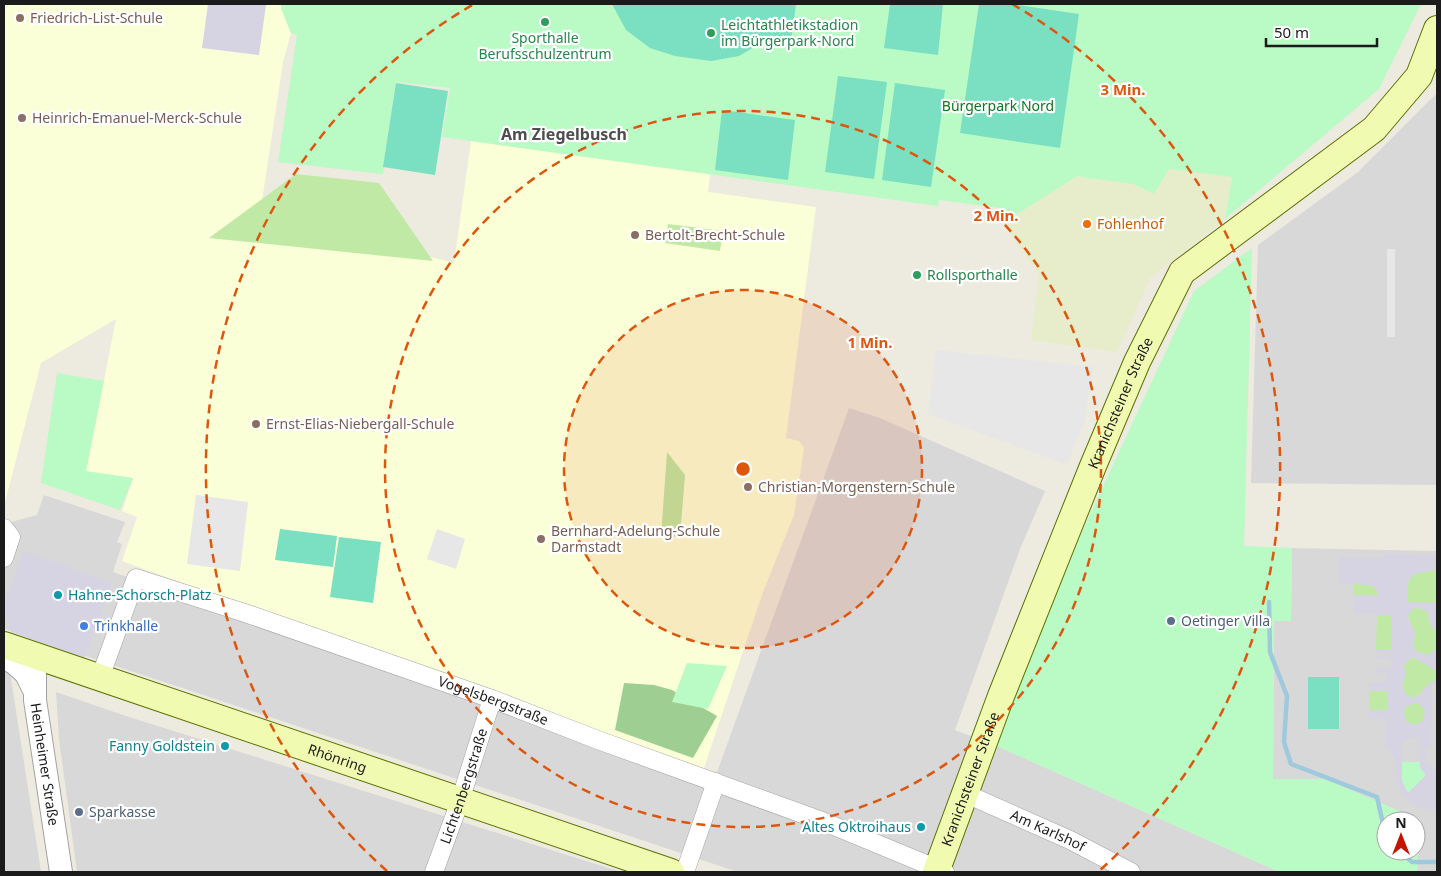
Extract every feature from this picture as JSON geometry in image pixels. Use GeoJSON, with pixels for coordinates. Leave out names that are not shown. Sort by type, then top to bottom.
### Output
{"type":"FeatureCollection","features":[{"type":"Feature","properties":{"kind":"main road","name":"Kranichsteiner Straße"},"geometry":{"type":"LineString","coordinates":[[940,871],[964,793],[1097,457],[1137,362],[1182,272],[1374,129],[1428,76],[1437,29]]}},
{"type":"Feature","properties":{"kind":"main road","name":"Rhönring"},"geometry":{"type":"LineString","coordinates":[[4,645],[671,872]]}},
{"type":"Feature","properties":{"kind":"street"},"geometry":{"type":"LineString","coordinates":[[4,558],[7,534]]}},
{"type":"Feature","properties":{"kind":"street","name":"Vogelsbergstraße"},"geometry":{"type":"LineString","coordinates":[[100,678],[136,578],[248,614],[492,699],[598,740],[822,821],[940,871]]}},
{"type":"Feature","properties":{"kind":"street","name":"Heinheimer Straße"},"geometry":{"type":"LineString","coordinates":[[35,656],[34,690],[61,872]]}},
{"type":"Feature","properties":{"kind":"street"},"geometry":{"type":"LineString","coordinates":[[4,658],[22,670],[34,690]]}},
{"type":"Feature","properties":{"kind":"street","name":"Lichtenbergstraße"},"geometry":{"type":"LineString","coordinates":[[434,872],[460,801],[492,699]]}},
{"type":"Feature","properties":{"kind":"street"},"geometry":{"type":"LineString","coordinates":[[685,872],[716,782]]}},
{"type":"Feature","properties":{"kind":"street","name":"Am Karlshof"},"geometry":{"type":"LineString","coordinates":[[964,793],[1070,840],[1131,872]]}},
{"type":"Feature","properties":{"kind":"shaded area"},"geometry":{"type":"Polygon","coordinates":[[[4,4],[281,4],[291,33],[283,62],[260,214],[454,263],[471,141],[710,174],[708,192],[816,207],[786,438],[799,441],[804,448],[794,515],[763,592],[703,771],[122,561],[137,517],[122,511],[133,479],[86,472],[116,319],[41,363],[4,506],[4,4]]]}},
{"type":"Feature","properties":{"kind":"shaded area"},"geometry":{"type":"Polygon","coordinates":[[[208,4],[266,5],[259,55],[202,48],[208,4]]]}},
{"type":"Feature","properties":{"kind":"shaded area"},"geometry":{"type":"Polygon","coordinates":[[[1437,93],[1437,485],[1251,483],[1258,245],[1358,172],[1437,93]]]}},
{"type":"Feature","properties":{"kind":"shaded area","name":"Fohlenhof"},"geometry":{"type":"Polygon","coordinates":[[[1169,169],[1232,177],[1225,219],[1150,278],[1117,352],[1031,340],[1039,275],[1003,223],[1079,175],[1081,177],[1133,184],[1153,194],[1169,169]]]}},
{"type":"Feature","properties":{"kind":"shaded area"},"geometry":{"type":"Polygon","coordinates":[[[1387,249],[1395,249],[1395,337],[1387,337],[1387,249]]]}},
{"type":"Feature","properties":{"kind":"shaded area"},"geometry":{"type":"Polygon","coordinates":[[[936,350],[1093,367],[1085,419],[1067,465],[928,414],[936,350]]]}},
{"type":"Feature","properties":{"kind":"shaded area"},"geometry":{"type":"Polygon","coordinates":[[[849,408],[880,418],[1045,491],[1020,549],[955,730],[997,746],[1279,872],[738,872],[4,629],[4,524],[37,515],[44,495],[125,522],[117,542],[122,544],[113,572],[434,685],[716,775],[849,408]]]}},
{"type":"Feature","properties":{"kind":"shaded area"},"geometry":{"type":"Polygon","coordinates":[[[196,495],[248,502],[240,571],[187,564],[196,495]]]}},
{"type":"Feature","properties":{"kind":"shaded area"},"geometry":{"type":"Polygon","coordinates":[[[437,529],[465,539],[456,569],[427,559],[437,529]]]}},
{"type":"Feature","properties":{"kind":"shaded area"},"geometry":{"type":"Polygon","coordinates":[[[1292,548],[1437,551],[1437,872],[1417,872],[1417,861],[1426,861],[1426,811],[1389,811],[1273,779],[1274,621],[1291,621],[1292,548]]]}},
{"type":"Feature","properties":{"kind":"shaded area","name":"Hahne-Schorsch-Platz"},"geometry":{"type":"Polygon","coordinates":[[[24,551],[112,583],[84,659],[11,632],[4,606],[24,551]]]}},
{"type":"Feature","properties":{"kind":"shaded area"},"geometry":{"type":"Polygon","coordinates":[[[1384,554],[1437,555],[1437,570],[1414,574],[1407,583],[1407,602],[1437,603],[1437,631],[1431,626],[1428,613],[1422,608],[1414,608],[1408,615],[1408,620],[1415,632],[1413,643],[1415,651],[1428,655],[1435,650],[1437,644],[1437,675],[1437,685],[1432,685],[1431,747],[1426,747],[1426,761],[1437,772],[1437,810],[1419,808],[1403,797],[1396,779],[1395,758],[1386,745],[1387,719],[1368,719],[1369,710],[1387,710],[1387,691],[1369,691],[1369,682],[1387,682],[1387,673],[1376,673],[1376,668],[1390,668],[1391,659],[1376,658],[1376,650],[1391,650],[1391,615],[1354,614],[1354,595],[1377,596],[1377,591],[1372,585],[1339,583],[1339,557],[1384,558],[1384,554]],[[1412,657],[1404,665],[1405,676],[1402,686],[1407,696],[1415,698],[1420,695],[1426,686],[1434,682],[1437,675],[1434,669],[1412,657]],[[1415,703],[1406,707],[1404,712],[1406,721],[1414,725],[1423,721],[1425,712],[1420,704],[1415,703]],[[1412,737],[1402,745],[1402,781],[1408,793],[1426,775],[1420,767],[1420,737],[1412,737]]]}},
{"type":"Feature","properties":{"kind":"shaded area"},"geometry":{"type":"Polygon","coordinates":[[[4,665],[9,666],[41,872],[4,872],[4,665]]]}},
{"type":"Feature","properties":{"kind":"shaded area"},"geometry":{"type":"Polygon","coordinates":[[[56,692],[126,716],[621,872],[77,872],[59,739],[56,692]]]}},
{"type":"Feature","properties":{"kind":"green space","name":"Bürgerpark Nord"},"geometry":{"type":"Polygon","coordinates":[[[281,4],[1421,4],[1379,89],[1225,219],[1232,177],[1169,169],[1154,194],[1133,184],[1081,177],[1079,175],[1003,223],[1000,208],[939,200],[938,206],[442,137],[450,88],[396,82],[383,174],[278,162],[297,35],[291,33],[281,4]]]}},
{"type":"Feature","properties":{"kind":"green space","name":"Leichtathletikstadion im Bürgerpark-Nord"},"geometry":{"type":"Polygon","coordinates":[[[612,4],[796,4],[790,48],[759,44],[739,56],[711,61],[675,56],[650,48],[626,30],[612,4]]]}},
{"type":"Feature","properties":{"kind":"green space"},"geometry":{"type":"Polygon","coordinates":[[[890,4],[943,4],[938,55],[884,48],[890,4]]]}},
{"type":"Feature","properties":{"kind":"green space"},"geometry":{"type":"Polygon","coordinates":[[[979,4],[1010,4],[1079,14],[1060,148],[960,133],[979,4]]]}},
{"type":"Feature","properties":{"kind":"green space"},"geometry":{"type":"Polygon","coordinates":[[[838,76],[887,82],[874,179],[825,172],[838,76]]]}},
{"type":"Feature","properties":{"kind":"green space"},"geometry":{"type":"Polygon","coordinates":[[[396,83],[448,91],[435,175],[383,167],[396,83]]]}},
{"type":"Feature","properties":{"kind":"green space"},"geometry":{"type":"Polygon","coordinates":[[[895,83],[945,90],[931,187],[882,180],[895,83]]]}},
{"type":"Feature","properties":{"kind":"green space"},"geometry":{"type":"Polygon","coordinates":[[[722,110],[795,120],[788,180],[715,170],[722,110]]]}},
{"type":"Feature","properties":{"kind":"green space"},"geometry":{"type":"Polygon","coordinates":[[[296,174],[379,183],[433,261],[209,238],[296,174]]]}},
{"type":"Feature","properties":{"kind":"green space"},"geometry":{"type":"Polygon","coordinates":[[[668,224],[723,231],[720,251],[665,243],[668,224]]]}},
{"type":"Feature","properties":{"kind":"green space"},"geometry":{"type":"Polygon","coordinates":[[[1252,248],[1244,546],[1292,548],[1291,621],[1274,621],[1273,779],[1325,779],[1399,811],[1376,811],[1376,861],[1417,861],[1417,872],[1279,872],[997,746],[1013,700],[1084,527],[1194,291],[1252,248]]]}},
{"type":"Feature","properties":{"kind":"green space"},"geometry":{"type":"Polygon","coordinates":[[[57,373],[104,381],[86,471],[133,478],[120,510],[41,483],[57,373]]]}},
{"type":"Feature","properties":{"kind":"green space"},"geometry":{"type":"Polygon","coordinates":[[[667,452],[685,475],[680,537],[661,536],[667,452]]]}},
{"type":"Feature","properties":{"kind":"green space"},"geometry":{"type":"Polygon","coordinates":[[[280,529],[337,536],[333,567],[275,560],[280,529]]]}},
{"type":"Feature","properties":{"kind":"green space"},"geometry":{"type":"Polygon","coordinates":[[[339,537],[381,542],[373,603],[330,597],[339,537]]]}},
{"type":"Feature","properties":{"kind":"green space"},"geometry":{"type":"Polygon","coordinates":[[[1437,570],[1437,603],[1407,603],[1409,581],[1412,577],[1420,572],[1437,570]]]}},
{"type":"Feature","properties":{"kind":"green space"},"geometry":{"type":"Polygon","coordinates":[[[1354,584],[1372,585],[1377,591],[1377,596],[1354,595],[1354,584]]]}},
{"type":"Feature","properties":{"kind":"green space"},"geometry":{"type":"Polygon","coordinates":[[[1414,608],[1426,610],[1431,626],[1437,631],[1435,650],[1428,655],[1419,654],[1413,647],[1415,636],[1408,615],[1414,608]]]}},
{"type":"Feature","properties":{"kind":"green space"},"geometry":{"type":"Polygon","coordinates":[[[1377,614],[1391,615],[1391,650],[1376,650],[1377,614]]]}},
{"type":"Feature","properties":{"kind":"green space"},"geometry":{"type":"Polygon","coordinates":[[[1412,657],[1427,664],[1437,675],[1434,682],[1428,685],[1415,698],[1407,696],[1402,686],[1405,676],[1404,665],[1412,657]]]}},
{"type":"Feature","properties":{"kind":"green space"},"geometry":{"type":"Polygon","coordinates":[[[687,663],[727,666],[708,709],[672,702],[687,663]]]}},
{"type":"Feature","properties":{"kind":"green space"},"geometry":{"type":"Polygon","coordinates":[[[1308,677],[1339,677],[1339,729],[1308,729],[1308,677]]]}},
{"type":"Feature","properties":{"kind":"green space"},"geometry":{"type":"Polygon","coordinates":[[[624,683],[654,685],[672,690],[717,716],[693,758],[615,730],[624,683]]]}},
{"type":"Feature","properties":{"kind":"green space"},"geometry":{"type":"Polygon","coordinates":[[[1369,691],[1387,691],[1387,710],[1369,710],[1369,691]]]}},
{"type":"Feature","properties":{"kind":"green space"},"geometry":{"type":"Polygon","coordinates":[[[1414,703],[1422,706],[1425,714],[1422,722],[1414,725],[1406,722],[1403,714],[1406,706],[1414,703]]]}},
{"type":"Feature","properties":{"kind":"green space"},"geometry":{"type":"Polygon","coordinates":[[[1402,762],[1420,762],[1420,768],[1426,775],[1408,793],[1402,781],[1402,762]]]}},
{"type":"Feature","properties":{"kind":"waterway"},"geometry":{"type":"LineString","coordinates":[[1269,602],[1270,652],[1287,696],[1284,742],[1291,764],[1377,797],[1380,811]]}},
{"type":"Feature","properties":{"kind":"waterway"},"geometry":{"type":"LineString","coordinates":[[1411,861],[1437,862]]}},
{"type":"Feature","properties":{"kind":"place","name":"Friedrich-List-Schule"},"geometry":{"type":"Point","coordinates":[20,18]}},
{"type":"Feature","properties":{"kind":"place","name":"Sporthalle Berufsschulzentrum"},"geometry":{"type":"Point","coordinates":[545,22]}},
{"type":"Feature","properties":{"kind":"place","name":"Leichtathletikstadion im Bürgerpark-Nord"},"geometry":{"type":"Point","coordinates":[711,33]}},
{"type":"Feature","properties":{"kind":"place","name":"Heinrich-Emanuel-Merck-Schule"},"geometry":{"type":"Point","coordinates":[22,118]}},
{"type":"Feature","properties":{"kind":"place","name":"Fohlenhof"},"geometry":{"type":"Point","coordinates":[1087,224]}},
{"type":"Feature","properties":{"kind":"place","name":"Bertolt-Brecht-Schule"},"geometry":{"type":"Point","coordinates":[635,235]}},
{"type":"Feature","properties":{"kind":"place","name":"Rollsporthalle"},"geometry":{"type":"Point","coordinates":[917,275]}},
{"type":"Feature","properties":{"kind":"place","name":"Ernst-Elias-Niebergall-Schule"},"geometry":{"type":"Point","coordinates":[256,424]}},
{"type":"Feature","properties":{"kind":"place","name":"Christian-Morgenstern-Schule"},"geometry":{"type":"Point","coordinates":[748,487]}},
{"type":"Feature","properties":{"kind":"place","name":"Bernhard-Adelung-Schule Darmstadt"},"geometry":{"type":"Point","coordinates":[541,539]}},
{"type":"Feature","properties":{"kind":"place","name":"Hahne-Schorsch-Platz"},"geometry":{"type":"Point","coordinates":[58,595]}},
{"type":"Feature","properties":{"kind":"place","name":"Oetinger Villa"},"geometry":{"type":"Point","coordinates":[1171,621]}},
{"type":"Feature","properties":{"kind":"place","name":"Trinkhalle"},"geometry":{"type":"Point","coordinates":[84,626]}},
{"type":"Feature","properties":{"kind":"place","name":"Fanny Goldstein"},"geometry":{"type":"Point","coordinates":[225,746]}},
{"type":"Feature","properties":{"kind":"place","name":"Sparkasse"},"geometry":{"type":"Point","coordinates":[79,812]}},
{"type":"Feature","properties":{"kind":"place","name":"Altes Oktroihaus"},"geometry":{"type":"Point","coordinates":[921,827]}},
{"type":"Feature","properties":{"kind":"district","name":"Am Ziegelbusch"},"geometry":{"type":"Point","coordinates":[564,134]}}]}
